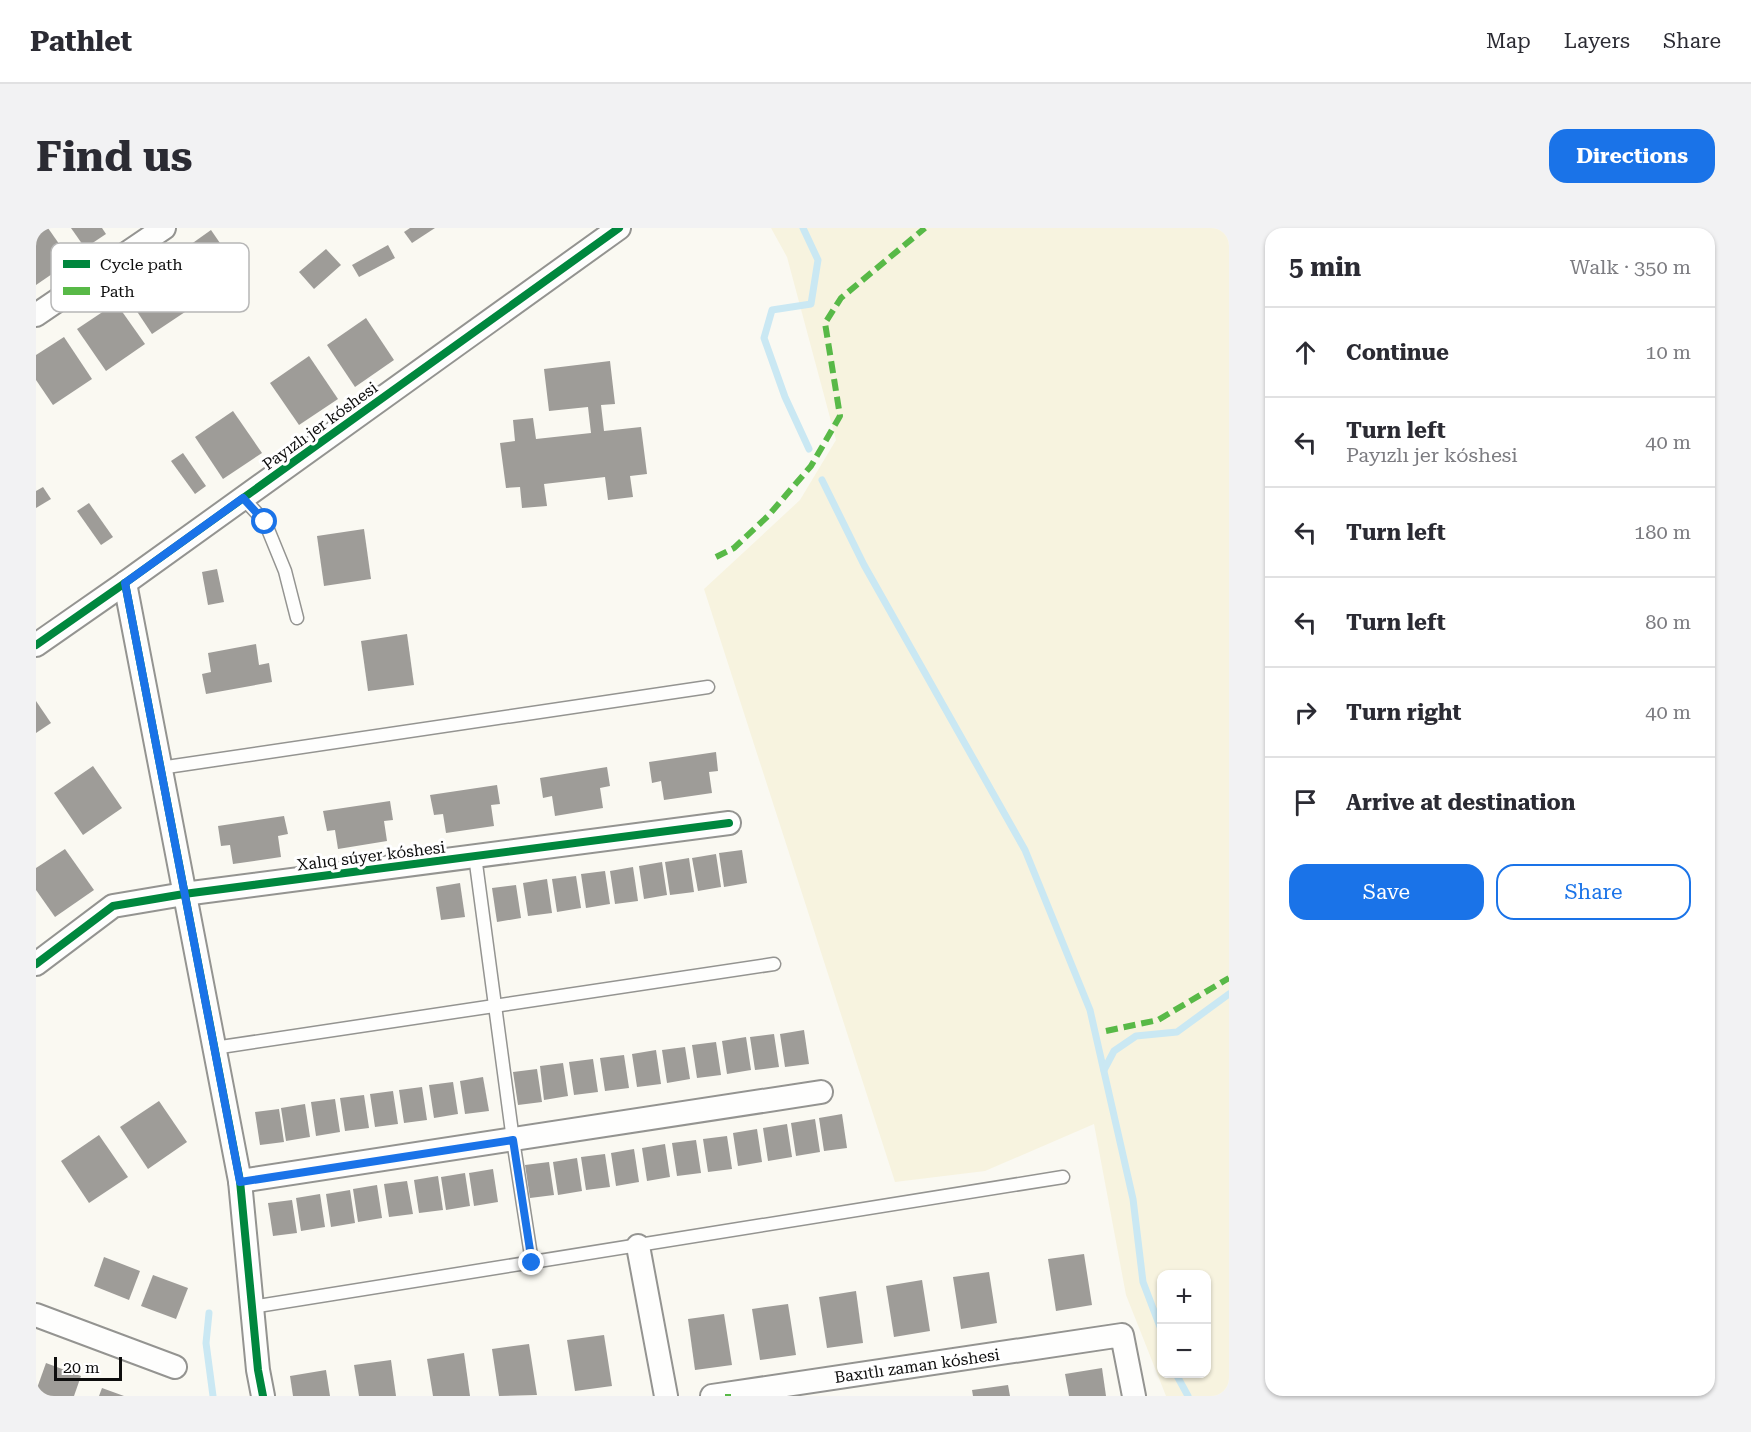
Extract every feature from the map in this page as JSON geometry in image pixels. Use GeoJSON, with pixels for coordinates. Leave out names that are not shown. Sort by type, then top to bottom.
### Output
{"type":"FeatureCollection","features":[{"type":"Feature","properties":{"kind":"street"},"geometry":{"type":"LineString","coordinates":[[142,243],[164,228]]}},
{"type":"Feature","properties":{"kind":"street","name":"Payızlı jer kóshesi"},"geometry":{"type":"LineString","coordinates":[[36,645],[619,228]]}},
{"type":"Feature","properties":{"kind":"street"},"geometry":{"type":"LineString","coordinates":[[36,315],[51,305]]}},
{"type":"Feature","properties":{"kind":"street"},"geometry":{"type":"LineString","coordinates":[[125,583],[240,1182],[258,1370],[263,1396]]}},
{"type":"Feature","properties":{"kind":"street","name":"Xalıq súyer kóshesi"},"geometry":{"type":"LineString","coordinates":[[36,964],[113,906],[184,894],[729,823]]}},
{"type":"Feature","properties":{"kind":"street"},"geometry":{"type":"LineString","coordinates":[[240,1182],[821,1092]]}},
{"type":"Feature","properties":{"kind":"street"},"geometry":{"type":"LineString","coordinates":[[638,1246],[666,1396]]}},
{"type":"Feature","properties":{"kind":"street"},"geometry":{"type":"LineString","coordinates":[[36,1315],[175,1367]]}},
{"type":"Feature","properties":{"kind":"street","name":"Baxıtlı zaman kóshesi"},"geometry":{"type":"LineString","coordinates":[[712,1396],[1122,1335],[1134,1396]]}},
{"type":"Feature","properties":{"kind":"lane"},"geometry":{"type":"LineString","coordinates":[[243,498],[265,522],[285,571],[297,618]]}},
{"type":"Feature","properties":{"kind":"lane"},"geometry":{"type":"LineString","coordinates":[[160,768],[708,687]]}},
{"type":"Feature","properties":{"kind":"lane"},"geometry":{"type":"LineString","coordinates":[[475,856],[532,1263]]}},
{"type":"Feature","properties":{"kind":"lane"},"geometry":{"type":"LineString","coordinates":[[214,1048],[774,964]]}},
{"type":"Feature","properties":{"kind":"lane"},"geometry":{"type":"LineString","coordinates":[[252,1307],[1063,1177]]}},
{"type":"Feature","properties":{"kind":"shaded area"},"geometry":{"type":"Polygon","coordinates":[[[771,228],[1229,228],[1229,1396],[1166,1396],[1159,1378],[1211,1378],[1211,1270],[1157,1270],[1157,1373],[1126,1295],[1094,1124],[985,1171],[895,1182],[704,589],[800,500],[836,440],[787,257],[771,228]]]}},
{"type":"Feature","properties":{"kind":"building"},"geometry":{"type":"Polygon","coordinates":[[[36,228],[48,228],[58,243],[51,243],[51,275],[36,285],[36,228]]]}},
{"type":"Feature","properties":{"kind":"building"},"geometry":{"type":"Polygon","coordinates":[[[71,228],[102,228],[106,234],[92,243],[82,243],[71,228]]]}},
{"type":"Feature","properties":{"kind":"building"},"geometry":{"type":"Polygon","coordinates":[[[410,228],[435,228],[412,243],[404,232],[410,228]]]}},
{"type":"Feature","properties":{"kind":"building"},"geometry":{"type":"Polygon","coordinates":[[[211,230],[220,243],[193,243],[211,230]]]}},
{"type":"Feature","properties":{"kind":"building"},"geometry":{"type":"Polygon","coordinates":[[[388,245],[395,258],[359,277],[352,265],[388,245]]]}},
{"type":"Feature","properties":{"kind":"building"},"geometry":{"type":"Polygon","coordinates":[[[326,249],[341,265],[314,289],[299,272],[326,249]]]}},
{"type":"Feature","properties":{"kind":"building"},"geometry":{"type":"Polygon","coordinates":[[[102,312],[122,312],[145,344],[106,371],[77,329],[102,312]]]}},
{"type":"Feature","properties":{"kind":"building"},"geometry":{"type":"Polygon","coordinates":[[[137,312],[185,312],[152,334],[137,312]]]}},
{"type":"Feature","properties":{"kind":"building"},"geometry":{"type":"Polygon","coordinates":[[[366,318],[394,360],[355,387],[327,345],[366,318]]]}},
{"type":"Feature","properties":{"kind":"building"},"geometry":{"type":"Polygon","coordinates":[[[64,337],[92,379],[53,405],[36,380],[36,355],[64,337]]]}},
{"type":"Feature","properties":{"kind":"building"},"geometry":{"type":"Polygon","coordinates":[[[309,356],[338,399],[299,425],[270,383],[309,356]]]}},
{"type":"Feature","properties":{"kind":"building"},"geometry":{"type":"Polygon","coordinates":[[[610,361],[615,404],[601,405],[604,431],[641,427],[647,474],[630,476],[633,497],[608,500],[605,477],[544,484],[547,506],[522,508],[520,487],[506,488],[500,443],[515,441],[513,420],[533,418],[536,439],[591,433],[588,407],[549,411],[544,369],[610,361]]]}},
{"type":"Feature","properties":{"kind":"building"},"geometry":{"type":"Polygon","coordinates":[[[233,411],[262,453],[223,479],[195,437],[233,411]]]}},
{"type":"Feature","properties":{"kind":"building"},"geometry":{"type":"Polygon","coordinates":[[[183,453],[206,486],[195,494],[171,461],[183,453]]]}},
{"type":"Feature","properties":{"kind":"building"},"geometry":{"type":"Polygon","coordinates":[[[43,487],[51,499],[36,508],[36,491],[43,487]]]}},
{"type":"Feature","properties":{"kind":"building"},"geometry":{"type":"Polygon","coordinates":[[[89,503],[113,537],[101,545],[77,511],[89,503]]]}},
{"type":"Feature","properties":{"kind":"building"},"geometry":{"type":"Polygon","coordinates":[[[364,529],[371,579],[324,586],[317,536],[364,529]]]}},
{"type":"Feature","properties":{"kind":"building"},"geometry":{"type":"Polygon","coordinates":[[[217,569],[224,602],[208,605],[202,572],[217,569]]]}},
{"type":"Feature","properties":{"kind":"building"},"geometry":{"type":"Polygon","coordinates":[[[407,634],[414,685],[368,691],[361,641],[407,634]]]}},
{"type":"Feature","properties":{"kind":"building"},"geometry":{"type":"Polygon","coordinates":[[[256,644],[259,665],[269,663],[272,682],[206,694],[202,674],[211,672],[208,653],[256,644]]]}},
{"type":"Feature","properties":{"kind":"building"},"geometry":{"type":"Polygon","coordinates":[[[36,701],[51,723],[36,733],[36,701]]]}},
{"type":"Feature","properties":{"kind":"building"},"geometry":{"type":"Polygon","coordinates":[[[716,752],[718,771],[709,772],[712,793],[664,800],[661,781],[652,783],[649,762],[716,752]]]}},
{"type":"Feature","properties":{"kind":"building"},"geometry":{"type":"Polygon","coordinates":[[[93,766],[122,808],[83,835],[54,793],[93,766]]]}},
{"type":"Feature","properties":{"kind":"building"},"geometry":{"type":"Polygon","coordinates":[[[607,767],[610,786],[600,788],[603,808],[555,816],[552,796],[543,798],[540,778],[607,767]]]}},
{"type":"Feature","properties":{"kind":"building"},"geometry":{"type":"Polygon","coordinates":[[[497,785],[500,804],[491,805],[494,826],[446,833],[443,814],[434,815],[430,795],[497,785]]]}},
{"type":"Feature","properties":{"kind":"building"},"geometry":{"type":"Polygon","coordinates":[[[390,801],[393,820],[384,821],[387,841],[338,849],[335,830],[327,831],[323,811],[390,801]]]}},
{"type":"Feature","properties":{"kind":"building"},"geometry":{"type":"Polygon","coordinates":[[[284,816],[288,834],[278,836],[281,857],[233,864],[230,845],[221,846],[218,826],[284,816]]]}},
{"type":"Feature","properties":{"kind":"building"},"geometry":{"type":"Polygon","coordinates":[[[65,849],[94,890],[55,917],[36,890],[36,868],[65,849]]]}},
{"type":"Feature","properties":{"kind":"building"},"geometry":{"type":"Polygon","coordinates":[[[742,850],[747,883],[724,887],[719,853],[742,850]]]}},
{"type":"Feature","properties":{"kind":"building"},"geometry":{"type":"Polygon","coordinates":[[[716,854],[721,887],[698,891],[692,858],[716,854]]]}},
{"type":"Feature","properties":{"kind":"building"},"geometry":{"type":"Polygon","coordinates":[[[689,858],[694,892],[670,895],[665,862],[689,858]]]}},
{"type":"Feature","properties":{"kind":"building"},"geometry":{"type":"Polygon","coordinates":[[[662,862],[667,895],[644,899],[639,866],[662,862]]]}},
{"type":"Feature","properties":{"kind":"building"},"geometry":{"type":"Polygon","coordinates":[[[633,867],[638,901],[615,904],[610,871],[633,867]]]}},
{"type":"Feature","properties":{"kind":"building"},"geometry":{"type":"Polygon","coordinates":[[[605,871],[610,904],[586,908],[581,874],[605,871]]]}},
{"type":"Feature","properties":{"kind":"building"},"geometry":{"type":"Polygon","coordinates":[[[576,876],[581,908],[557,912],[552,879],[576,876]]]}},
{"type":"Feature","properties":{"kind":"building"},"geometry":{"type":"Polygon","coordinates":[[[547,879],[552,913],[528,916],[523,883],[547,879]]]}},
{"type":"Feature","properties":{"kind":"building"},"geometry":{"type":"Polygon","coordinates":[[[460,883],[465,917],[441,920],[436,887],[460,883]]]}},
{"type":"Feature","properties":{"kind":"building"},"geometry":{"type":"Polygon","coordinates":[[[516,885],[521,918],[497,922],[492,888],[516,885]]]}},
{"type":"Feature","properties":{"kind":"building"},"geometry":{"type":"Polygon","coordinates":[[[804,1030],[809,1064],[785,1067],[780,1034],[804,1030]]]}},
{"type":"Feature","properties":{"kind":"building"},"geometry":{"type":"Polygon","coordinates":[[[774,1034],[779,1067],[755,1070],[750,1037],[774,1034]]]}},
{"type":"Feature","properties":{"kind":"building"},"geometry":{"type":"Polygon","coordinates":[[[746,1037],[751,1070],[727,1074],[722,1041],[746,1037]]]}},
{"type":"Feature","properties":{"kind":"building"},"geometry":{"type":"Polygon","coordinates":[[[716,1042],[721,1075],[697,1078],[692,1045],[716,1042]]]}},
{"type":"Feature","properties":{"kind":"building"},"geometry":{"type":"Polygon","coordinates":[[[685,1047],[690,1079],[667,1083],[662,1050],[685,1047]]]}},
{"type":"Feature","properties":{"kind":"building"},"geometry":{"type":"Polygon","coordinates":[[[656,1050],[661,1084],[637,1087],[632,1054],[656,1050]]]}},
{"type":"Feature","properties":{"kind":"building"},"geometry":{"type":"Polygon","coordinates":[[[624,1055],[629,1088],[605,1091],[600,1058],[624,1055]]]}},
{"type":"Feature","properties":{"kind":"building"},"geometry":{"type":"Polygon","coordinates":[[[593,1059],[598,1092],[574,1095],[569,1062],[593,1059]]]}},
{"type":"Feature","properties":{"kind":"building"},"geometry":{"type":"Polygon","coordinates":[[[563,1063],[568,1096],[544,1100],[540,1066],[563,1063]]]}},
{"type":"Feature","properties":{"kind":"building"},"geometry":{"type":"Polygon","coordinates":[[[537,1069],[542,1102],[518,1105],[513,1072],[537,1069]]]}},
{"type":"Feature","properties":{"kind":"building"},"geometry":{"type":"Polygon","coordinates":[[[483,1077],[489,1111],[465,1114],[460,1081],[483,1077]]]}},
{"type":"Feature","properties":{"kind":"building"},"geometry":{"type":"Polygon","coordinates":[[[453,1082],[458,1114],[434,1118],[429,1085],[453,1082]]]}},
{"type":"Feature","properties":{"kind":"building"},"geometry":{"type":"Polygon","coordinates":[[[422,1087],[427,1120],[404,1123],[399,1090],[422,1087]]]}},
{"type":"Feature","properties":{"kind":"building"},"geometry":{"type":"Polygon","coordinates":[[[393,1091],[398,1124],[375,1127],[370,1094],[393,1091]]]}},
{"type":"Feature","properties":{"kind":"building"},"geometry":{"type":"Polygon","coordinates":[[[364,1095],[369,1128],[345,1131],[340,1098],[364,1095]]]}},
{"type":"Feature","properties":{"kind":"building"},"geometry":{"type":"Polygon","coordinates":[[[335,1099],[340,1132],[316,1136],[311,1102],[335,1099]]]}},
{"type":"Feature","properties":{"kind":"building"},"geometry":{"type":"Polygon","coordinates":[[[159,1101],[187,1142],[148,1169],[120,1127],[159,1101]]]}},
{"type":"Feature","properties":{"kind":"building"},"geometry":{"type":"Polygon","coordinates":[[[305,1104],[310,1137],[286,1141],[281,1108],[305,1104]]]}},
{"type":"Feature","properties":{"kind":"building"},"geometry":{"type":"Polygon","coordinates":[[[279,1109],[284,1142],[260,1145],[255,1112],[279,1109]]]}},
{"type":"Feature","properties":{"kind":"building"},"geometry":{"type":"Polygon","coordinates":[[[842,1114],[847,1148],[824,1151],[819,1118],[842,1114]]]}},
{"type":"Feature","properties":{"kind":"building"},"geometry":{"type":"Polygon","coordinates":[[[815,1119],[820,1152],[796,1156],[791,1123],[815,1119]]]}},
{"type":"Feature","properties":{"kind":"building"},"geometry":{"type":"Polygon","coordinates":[[[787,1124],[792,1157],[768,1161],[763,1128],[787,1124]]]}},
{"type":"Feature","properties":{"kind":"building"},"geometry":{"type":"Polygon","coordinates":[[[757,1129],[762,1162],[738,1166],[733,1133],[757,1129]]]}},
{"type":"Feature","properties":{"kind":"building"},"geometry":{"type":"Polygon","coordinates":[[[99,1135],[128,1177],[89,1203],[61,1161],[99,1135]]]}},
{"type":"Feature","properties":{"kind":"building"},"geometry":{"type":"Polygon","coordinates":[[[727,1136],[732,1169],[708,1172],[703,1139],[727,1136]]]}},
{"type":"Feature","properties":{"kind":"building"},"geometry":{"type":"Polygon","coordinates":[[[696,1140],[701,1173],[677,1176],[672,1143],[696,1140]]]}},
{"type":"Feature","properties":{"kind":"building"},"geometry":{"type":"Polygon","coordinates":[[[665,1144],[670,1177],[647,1181],[642,1148],[665,1144]]]}},
{"type":"Feature","properties":{"kind":"building"},"geometry":{"type":"Polygon","coordinates":[[[634,1149],[639,1182],[616,1186],[611,1153],[634,1149]]]}},
{"type":"Feature","properties":{"kind":"building"},"geometry":{"type":"Polygon","coordinates":[[[605,1154],[610,1187],[586,1190],[581,1157],[605,1154]]]}},
{"type":"Feature","properties":{"kind":"building"},"geometry":{"type":"Polygon","coordinates":[[[577,1158],[582,1191],[558,1195],[553,1162],[577,1158]]]}},
{"type":"Feature","properties":{"kind":"building"},"geometry":{"type":"Polygon","coordinates":[[[549,1162],[554,1195],[530,1198],[525,1165],[549,1162]]]}},
{"type":"Feature","properties":{"kind":"building"},"geometry":{"type":"Polygon","coordinates":[[[493,1169],[498,1202],[474,1206],[469,1173],[493,1169]]]}},
{"type":"Feature","properties":{"kind":"building"},"geometry":{"type":"Polygon","coordinates":[[[465,1173],[470,1206],[446,1210],[441,1177],[465,1173]]]}},
{"type":"Feature","properties":{"kind":"building"},"geometry":{"type":"Polygon","coordinates":[[[438,1176],[443,1210],[419,1213],[414,1180],[438,1176]]]}},
{"type":"Feature","properties":{"kind":"building"},"geometry":{"type":"Polygon","coordinates":[[[407,1181],[413,1214],[389,1217],[384,1184],[407,1181]]]}},
{"type":"Feature","properties":{"kind":"building"},"geometry":{"type":"Polygon","coordinates":[[[377,1185],[382,1218],[358,1222],[353,1189],[377,1185]]]}},
{"type":"Feature","properties":{"kind":"building"},"geometry":{"type":"Polygon","coordinates":[[[350,1190],[355,1223],[331,1227],[326,1194],[350,1190]]]}},
{"type":"Feature","properties":{"kind":"building"},"geometry":{"type":"Polygon","coordinates":[[[320,1194],[325,1227],[301,1231],[296,1198],[320,1194]]]}},
{"type":"Feature","properties":{"kind":"building"},"geometry":{"type":"Polygon","coordinates":[[[292,1200],[297,1233],[273,1236],[268,1203],[292,1200]]]}},
{"type":"Feature","properties":{"kind":"building"},"geometry":{"type":"Polygon","coordinates":[[[1084,1254],[1092,1305],[1056,1311],[1048,1259],[1084,1254]]]}},
{"type":"Feature","properties":{"kind":"building"},"geometry":{"type":"Polygon","coordinates":[[[104,1257],[140,1271],[129,1300],[94,1286],[104,1257]]]}},
{"type":"Feature","properties":{"kind":"building"},"geometry":{"type":"Polygon","coordinates":[[[989,1272],[997,1323],[961,1329],[953,1277],[989,1272]]]}},
{"type":"Feature","properties":{"kind":"building"},"geometry":{"type":"Polygon","coordinates":[[[153,1275],[188,1288],[176,1319],[141,1306],[153,1275]]]}},
{"type":"Feature","properties":{"kind":"building"},"geometry":{"type":"Polygon","coordinates":[[[922,1280],[930,1331],[894,1337],[886,1286],[922,1280]]]}},
{"type":"Feature","properties":{"kind":"building"},"geometry":{"type":"Polygon","coordinates":[[[856,1291],[863,1343],[827,1348],[819,1297],[856,1291]]]}},
{"type":"Feature","properties":{"kind":"building"},"geometry":{"type":"Polygon","coordinates":[[[788,1304],[796,1355],[760,1360],[752,1309],[788,1304]]]}},
{"type":"Feature","properties":{"kind":"building"},"geometry":{"type":"Polygon","coordinates":[[[724,1314],[732,1365],[695,1370],[688,1319],[724,1314]]]}},
{"type":"Feature","properties":{"kind":"building"},"geometry":{"type":"Polygon","coordinates":[[[604,1335],[612,1386],[575,1391],[567,1340],[604,1335]]]}},
{"type":"Feature","properties":{"kind":"building"},"geometry":{"type":"Polygon","coordinates":[[[529,1344],[537,1395],[499,1396],[492,1349],[529,1344]]]}},
{"type":"Feature","properties":{"kind":"building"},"geometry":{"type":"Polygon","coordinates":[[[464,1353],[470,1396],[433,1396],[427,1359],[464,1353]]]}},
{"type":"Feature","properties":{"kind":"building"},"geometry":{"type":"Polygon","coordinates":[[[391,1360],[396,1396],[359,1396],[354,1365],[391,1360]]]}},
{"type":"Feature","properties":{"kind":"building"},"geometry":{"type":"Polygon","coordinates":[[[46,1363],[81,1376],[74,1396],[36,1396],[46,1363]]]}},
{"type":"Feature","properties":{"kind":"building"},"geometry":{"type":"Polygon","coordinates":[[[1102,1368],[1106,1396],[1069,1396],[1065,1374],[1102,1368]]]}},
{"type":"Feature","properties":{"kind":"building"},"geometry":{"type":"Polygon","coordinates":[[[326,1370],[330,1396],[293,1396],[290,1376],[326,1370]]]}},
{"type":"Feature","properties":{"kind":"building"},"geometry":{"type":"Polygon","coordinates":[[[1008,1385],[1010,1396],[973,1396],[972,1390],[1008,1385]]]}},
{"type":"Feature","properties":{"kind":"building"},"geometry":{"type":"Polygon","coordinates":[[[102,1388],[124,1396],[99,1396],[102,1388]]]}},
{"type":"Feature","properties":{"kind":"waterway"},"geometry":{"type":"LineString","coordinates":[[803,228],[818,260],[811,304],[772,310],[764,338],[785,397],[809,449]]}},
{"type":"Feature","properties":{"kind":"waterway"},"geometry":{"type":"LineString","coordinates":[[822,480],[864,565],[1025,850],[1090,1010],[1133,1199],[1143,1282],[1159,1324]]}},
{"type":"Feature","properties":{"kind":"waterway"},"geometry":{"type":"LineString","coordinates":[[1104,1070],[1114,1051],[1136,1036],[1177,1032],[1229,994]]}},
{"type":"Feature","properties":{"kind":"waterway"},"geometry":{"type":"LineString","coordinates":[[209,1313],[206,1343],[213,1396]]}},
{"type":"Feature","properties":{"kind":"waterway"},"geometry":{"type":"LineString","coordinates":[[1178,1378],[1188,1396]]}},
{"type":"Feature","properties":{"kind":"marked path"},"geometry":{"type":"LineString","coordinates":[[716,557],[734,548],[768,516],[811,466],[840,416],[825,323],[841,298],[925,228]]}},
{"type":"Feature","properties":{"kind":"marked path"},"geometry":{"type":"LineString","coordinates":[[1106,1031],[1158,1020],[1229,978]]}},
{"type":"Feature","properties":{"kind":"cycle path"},"geometry":{"type":"LineString","coordinates":[[36,645],[619,228]]}},
{"type":"Feature","properties":{"kind":"cycle path"},"geometry":{"type":"LineString","coordinates":[[125,583],[240,1181],[258,1370],[263,1396]]}},
{"type":"Feature","properties":{"kind":"cycle path"},"geometry":{"type":"LineString","coordinates":[[36,964],[113,906],[184,894],[729,823]]}},
{"type":"Feature","properties":{"kind":"route"},"geometry":{"type":"LineString","coordinates":[[265,522],[243,498],[125,583],[240,1182],[513,1140],[532,1263]]}}]}
